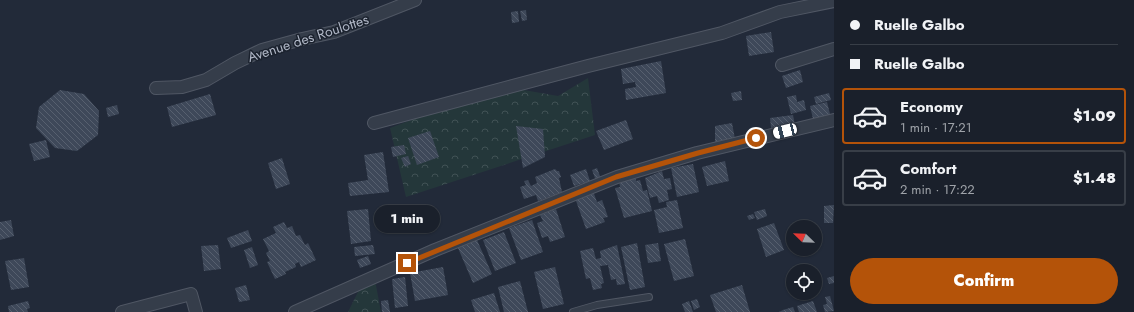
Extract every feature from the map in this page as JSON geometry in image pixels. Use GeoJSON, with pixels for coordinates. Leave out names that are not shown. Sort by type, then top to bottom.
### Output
{"type":"FeatureCollection","features":[{"type":"Feature","properties":{"kind":"street","name":"Avenue des Roulottes"},"geometry":{"type":"LineString","coordinates":[[156,88],[182,87],[206,80],[235,63],[262,50],[334,32],[415,0]]}},
{"type":"Feature","properties":{"kind":"street"},"geometry":{"type":"LineString","coordinates":[[374,123],[588,66],[722,33],[780,12],[834,1]]}},
{"type":"Feature","properties":{"kind":"street"},"geometry":{"type":"LineString","coordinates":[[782,65],[834,49]]}},
{"type":"Feature","properties":{"kind":"street"},"geometry":{"type":"LineString","coordinates":[[295,312],[435,250],[616,177],[698,153],[834,120]]}},
{"type":"Feature","properties":{"kind":"street"},"geometry":{"type":"LineString","coordinates":[[122,312],[191,294],[196,312]]}},
{"type":"Feature","properties":{"kind":"lane"},"geometry":{"type":"LineString","coordinates":[[573,312],[597,305],[649,297]]}},
{"type":"Feature","properties":{"kind":"green space"},"geometry":{"type":"Polygon","coordinates":[[[588,78],[595,135],[406,197],[390,128],[501,86],[558,96],[588,78]]]}},
{"type":"Feature","properties":{"kind":"green space"},"geometry":{"type":"Polygon","coordinates":[[[375,280],[381,312],[348,312],[360,288],[375,280]]]}},
{"type":"Feature","properties":{"kind":"building"},"geometry":{"type":"Polygon","coordinates":[[[526,10],[527,20],[522,21],[520,11],[526,10]]]}},
{"type":"Feature","properties":{"kind":"building"},"geometry":{"type":"Polygon","coordinates":[[[518,11],[519,22],[512,23],[511,12],[518,11]]]}},
{"type":"Feature","properties":{"kind":"building"},"geometry":{"type":"Polygon","coordinates":[[[771,32],[774,52],[749,56],[746,36],[771,32]]]}},
{"type":"Feature","properties":{"kind":"building"},"geometry":{"type":"Polygon","coordinates":[[[661,61],[666,93],[626,100],[625,89],[636,87],[635,82],[623,84],[621,69],[661,61]]]}},
{"type":"Feature","properties":{"kind":"building"},"geometry":{"type":"Polygon","coordinates":[[[800,70],[803,82],[786,88],[782,76],[800,70]]]}},
{"type":"Feature","properties":{"kind":"building"},"geometry":{"type":"Polygon","coordinates":[[[60,90],[84,94],[99,111],[98,135],[77,151],[55,148],[36,128],[39,107],[60,90]]]}},
{"type":"Feature","properties":{"kind":"building"},"geometry":{"type":"Polygon","coordinates":[[[741,91],[742,100],[733,101],[731,93],[741,91]]]}},
{"type":"Feature","properties":{"kind":"building"},"geometry":{"type":"Polygon","coordinates":[[[829,93],[831,100],[816,104],[814,97],[829,93]]]}},
{"type":"Feature","properties":{"kind":"building"},"geometry":{"type":"Polygon","coordinates":[[[210,94],[216,115],[172,127],[167,107],[210,94]]]}},
{"type":"Feature","properties":{"kind":"building"},"geometry":{"type":"Polygon","coordinates":[[[796,95],[797,102],[804,100],[806,110],[791,114],[787,97],[796,95]]]}},
{"type":"Feature","properties":{"kind":"building"},"geometry":{"type":"Polygon","coordinates":[[[827,102],[831,118],[814,123],[810,106],[827,102]]]}},
{"type":"Feature","properties":{"kind":"building"},"geometry":{"type":"Polygon","coordinates":[[[117,105],[119,114],[108,117],[106,108],[117,105]]]}},
{"type":"Feature","properties":{"kind":"building"},"geometry":{"type":"Polygon","coordinates":[[[793,115],[795,125],[771,128],[770,118],[793,115]]]}},
{"type":"Feature","properties":{"kind":"building"},"geometry":{"type":"Polygon","coordinates":[[[626,120],[633,139],[604,150],[596,131],[626,120]]]}},
{"type":"Feature","properties":{"kind":"building"},"geometry":{"type":"Polygon","coordinates":[[[732,123],[735,139],[715,143],[715,126],[732,123]]]}},
{"type":"Feature","properties":{"kind":"building"},"geometry":{"type":"Polygon","coordinates":[[[516,126],[543,129],[545,157],[523,168],[516,126]]]}},
{"type":"Feature","properties":{"kind":"building"},"geometry":{"type":"Polygon","coordinates":[[[430,131],[439,157],[417,165],[408,138],[430,131]]]}},
{"type":"Feature","properties":{"kind":"building"},"geometry":{"type":"Polygon","coordinates":[[[46,140],[50,157],[34,161],[29,144],[46,140]]]}},
{"type":"Feature","properties":{"kind":"building"},"geometry":{"type":"Polygon","coordinates":[[[404,145],[406,154],[393,157],[391,147],[404,145]]]}},
{"type":"Feature","properties":{"kind":"building"},"geometry":{"type":"Polygon","coordinates":[[[383,152],[389,192],[350,196],[348,183],[368,180],[364,155],[383,152]]]}},
{"type":"Feature","properties":{"kind":"building"},"geometry":{"type":"Polygon","coordinates":[[[408,156],[411,164],[405,167],[401,158],[408,156]]]}},
{"type":"Feature","properties":{"kind":"building"},"geometry":{"type":"Polygon","coordinates":[[[282,158],[290,184],[276,189],[268,163],[282,158]]]}},
{"type":"Feature","properties":{"kind":"building"},"geometry":{"type":"Polygon","coordinates":[[[725,161],[729,181],[707,186],[702,167],[725,161]]]}},
{"type":"Feature","properties":{"kind":"building"},"geometry":{"type":"Polygon","coordinates":[[[693,164],[699,192],[677,197],[671,168],[693,164]]]}},
{"type":"Feature","properties":{"kind":"building"},"geometry":{"type":"Polygon","coordinates":[[[597,168],[601,179],[596,181],[592,170],[597,168]]]}},
{"type":"Feature","properties":{"kind":"building"},"geometry":{"type":"Polygon","coordinates":[[[555,169],[559,171],[561,177],[559,178],[562,192],[538,201],[536,195],[524,199],[520,187],[526,185],[524,181],[528,180],[531,186],[537,183],[535,177],[555,169]]]}},
{"type":"Feature","properties":{"kind":"building"},"geometry":{"type":"Polygon","coordinates":[[[586,169],[590,181],[574,186],[570,175],[586,169]]]}},
{"type":"Feature","properties":{"kind":"building"},"geometry":{"type":"Polygon","coordinates":[[[662,171],[664,179],[670,178],[672,189],[667,190],[669,200],[659,203],[657,196],[650,198],[645,178],[662,171]]]}},
{"type":"Feature","properties":{"kind":"building"},"geometry":{"type":"Polygon","coordinates":[[[635,176],[636,181],[640,180],[643,191],[647,190],[652,211],[624,218],[615,188],[620,187],[619,180],[635,176]]]}},
{"type":"Feature","properties":{"kind":"building"},"geometry":{"type":"Polygon","coordinates":[[[593,191],[597,202],[602,200],[608,217],[603,218],[605,222],[586,229],[575,198],[593,191]]]}},
{"type":"Feature","properties":{"kind":"building"},"geometry":{"type":"Polygon","coordinates":[[[677,200],[683,228],[659,233],[654,210],[667,207],[666,202],[677,200]]]}},
{"type":"Feature","properties":{"kind":"building"},"geometry":{"type":"Polygon","coordinates":[[[834,205],[833,223],[824,223],[824,206],[834,205]]]}},
{"type":"Feature","properties":{"kind":"building"},"geometry":{"type":"Polygon","coordinates":[[[368,209],[371,241],[351,244],[347,211],[368,209]]]}},
{"type":"Feature","properties":{"kind":"building"},"geometry":{"type":"Polygon","coordinates":[[[556,209],[565,237],[550,242],[548,236],[542,238],[537,223],[543,221],[540,215],[556,209]]]}},
{"type":"Feature","properties":{"kind":"building"},"geometry":{"type":"Polygon","coordinates":[[[765,209],[767,216],[757,220],[754,212],[765,209]]]}},
{"type":"Feature","properties":{"kind":"building"},"geometry":{"type":"Polygon","coordinates":[[[753,214],[755,218],[749,220],[747,216],[753,214]]]}},
{"type":"Feature","properties":{"kind":"building"},"geometry":{"type":"Polygon","coordinates":[[[11,220],[14,236],[0,240],[0,222],[11,220]]]}},
{"type":"Feature","properties":{"kind":"building"},"geometry":{"type":"Polygon","coordinates":[[[532,220],[543,252],[521,260],[509,228],[532,220]]]}},
{"type":"Feature","properties":{"kind":"building"},"geometry":{"type":"Polygon","coordinates":[[[284,222],[287,228],[292,226],[296,236],[300,235],[305,245],[308,243],[316,260],[301,267],[299,262],[295,264],[296,267],[275,279],[267,262],[270,261],[266,253],[269,251],[263,239],[276,233],[273,227],[284,222]]]}},
{"type":"Feature","properties":{"kind":"building"},"geometry":{"type":"Polygon","coordinates":[[[774,223],[784,250],[766,257],[757,229],[774,223]]]}},
{"type":"Feature","properties":{"kind":"building"},"geometry":{"type":"Polygon","coordinates":[[[248,230],[252,241],[231,248],[227,238],[248,230]]]}},
{"type":"Feature","properties":{"kind":"building"},"geometry":{"type":"Polygon","coordinates":[[[504,232],[516,263],[495,271],[483,240],[504,232]]]}},
{"type":"Feature","properties":{"kind":"building"},"geometry":{"type":"Polygon","coordinates":[[[685,239],[694,276],[674,281],[664,244],[685,239]]]}},
{"type":"Feature","properties":{"kind":"building"},"geometry":{"type":"Polygon","coordinates":[[[477,240],[492,274],[473,283],[458,248],[477,240]]]}},
{"type":"Feature","properties":{"kind":"building"},"geometry":{"type":"Polygon","coordinates":[[[637,243],[645,287],[630,290],[621,247],[637,243]]]}},
{"type":"Feature","properties":{"kind":"building"},"geometry":{"type":"Polygon","coordinates":[[[658,243],[661,261],[648,263],[645,245],[658,243]]]}},
{"type":"Feature","properties":{"kind":"building"},"geometry":{"type":"Polygon","coordinates":[[[218,245],[221,269],[204,271],[201,246],[218,245]]]}},
{"type":"Feature","properties":{"kind":"building"},"geometry":{"type":"Polygon","coordinates":[[[373,245],[375,254],[355,256],[354,247],[373,245]]]}},
{"type":"Feature","properties":{"kind":"building"},"geometry":{"type":"Polygon","coordinates":[[[617,245],[625,284],[617,285],[616,279],[611,280],[608,265],[600,266],[604,283],[601,284],[602,288],[593,290],[590,278],[586,279],[580,251],[593,248],[596,259],[601,258],[600,251],[617,245]]]}},
{"type":"Feature","properties":{"kind":"building"},"geometry":{"type":"Polygon","coordinates":[[[252,247],[258,265],[250,268],[244,250],[252,247]]]}},
{"type":"Feature","properties":{"kind":"building"},"geometry":{"type":"Polygon","coordinates":[[[368,256],[371,264],[360,268],[357,260],[368,256]]]}},
{"type":"Feature","properties":{"kind":"building"},"geometry":{"type":"Polygon","coordinates":[[[24,258],[29,287],[11,290],[5,261],[24,258]]]}},
{"type":"Feature","properties":{"kind":"building"},"geometry":{"type":"Polygon","coordinates":[[[443,267],[448,295],[415,301],[410,273],[443,267]]]}},
{"type":"Feature","properties":{"kind":"building"},"geometry":{"type":"Polygon","coordinates":[[[555,267],[564,304],[543,309],[534,272],[555,267]]]}},
{"type":"Feature","properties":{"kind":"building"},"geometry":{"type":"Polygon","coordinates":[[[834,276],[834,283],[829,284],[827,278],[834,276]]]}},
{"type":"Feature","properties":{"kind":"building"},"geometry":{"type":"Polygon","coordinates":[[[405,277],[408,306],[395,308],[392,279],[405,277]]]}},
{"type":"Feature","properties":{"kind":"building"},"geometry":{"type":"Polygon","coordinates":[[[520,281],[528,312],[504,312],[498,287],[520,281]]]}},
{"type":"Feature","properties":{"kind":"building"},"geometry":{"type":"Polygon","coordinates":[[[246,285],[250,300],[239,302],[235,288],[246,285]]]}},
{"type":"Feature","properties":{"kind":"building"},"geometry":{"type":"Polygon","coordinates":[[[742,285],[750,312],[716,312],[710,295],[742,285]]]}},
{"type":"Feature","properties":{"kind":"building"},"geometry":{"type":"Polygon","coordinates":[[[494,293],[500,312],[475,312],[471,300],[494,293]]]}},
{"type":"Feature","properties":{"kind":"building"},"geometry":{"type":"Polygon","coordinates":[[[830,296],[834,311],[825,312],[823,305],[827,304],[825,297],[830,296]]]}},
{"type":"Feature","properties":{"kind":"building"},"geometry":{"type":"Polygon","coordinates":[[[697,299],[700,307],[694,310],[691,301],[697,299]]]}},
{"type":"Feature","properties":{"kind":"building"},"geometry":{"type":"Polygon","coordinates":[[[388,300],[390,312],[382,312],[381,301],[388,300]]]}},
{"type":"Feature","properties":{"kind":"building"},"geometry":{"type":"Polygon","coordinates":[[[28,301],[30,308],[27,309],[28,312],[9,312],[8,306],[28,301]]]}},
{"type":"Feature","properties":{"kind":"building"},"geometry":{"type":"Polygon","coordinates":[[[689,301],[693,312],[685,312],[682,304],[689,301]]]}},
{"type":"Feature","properties":{"kind":"building"},"geometry":{"type":"Polygon","coordinates":[[[813,301],[817,312],[799,312],[797,306],[813,301]]]}},
{"type":"Feature","properties":{"kind":"building"},"geometry":{"type":"Polygon","coordinates":[[[793,307],[795,312],[779,312],[783,310],[793,307]]]}},
{"type":"Feature","properties":{"kind":"route"},"geometry":{"type":"LineString","coordinates":[[407,263],[435,250],[616,177],[756,138]]}}]}
